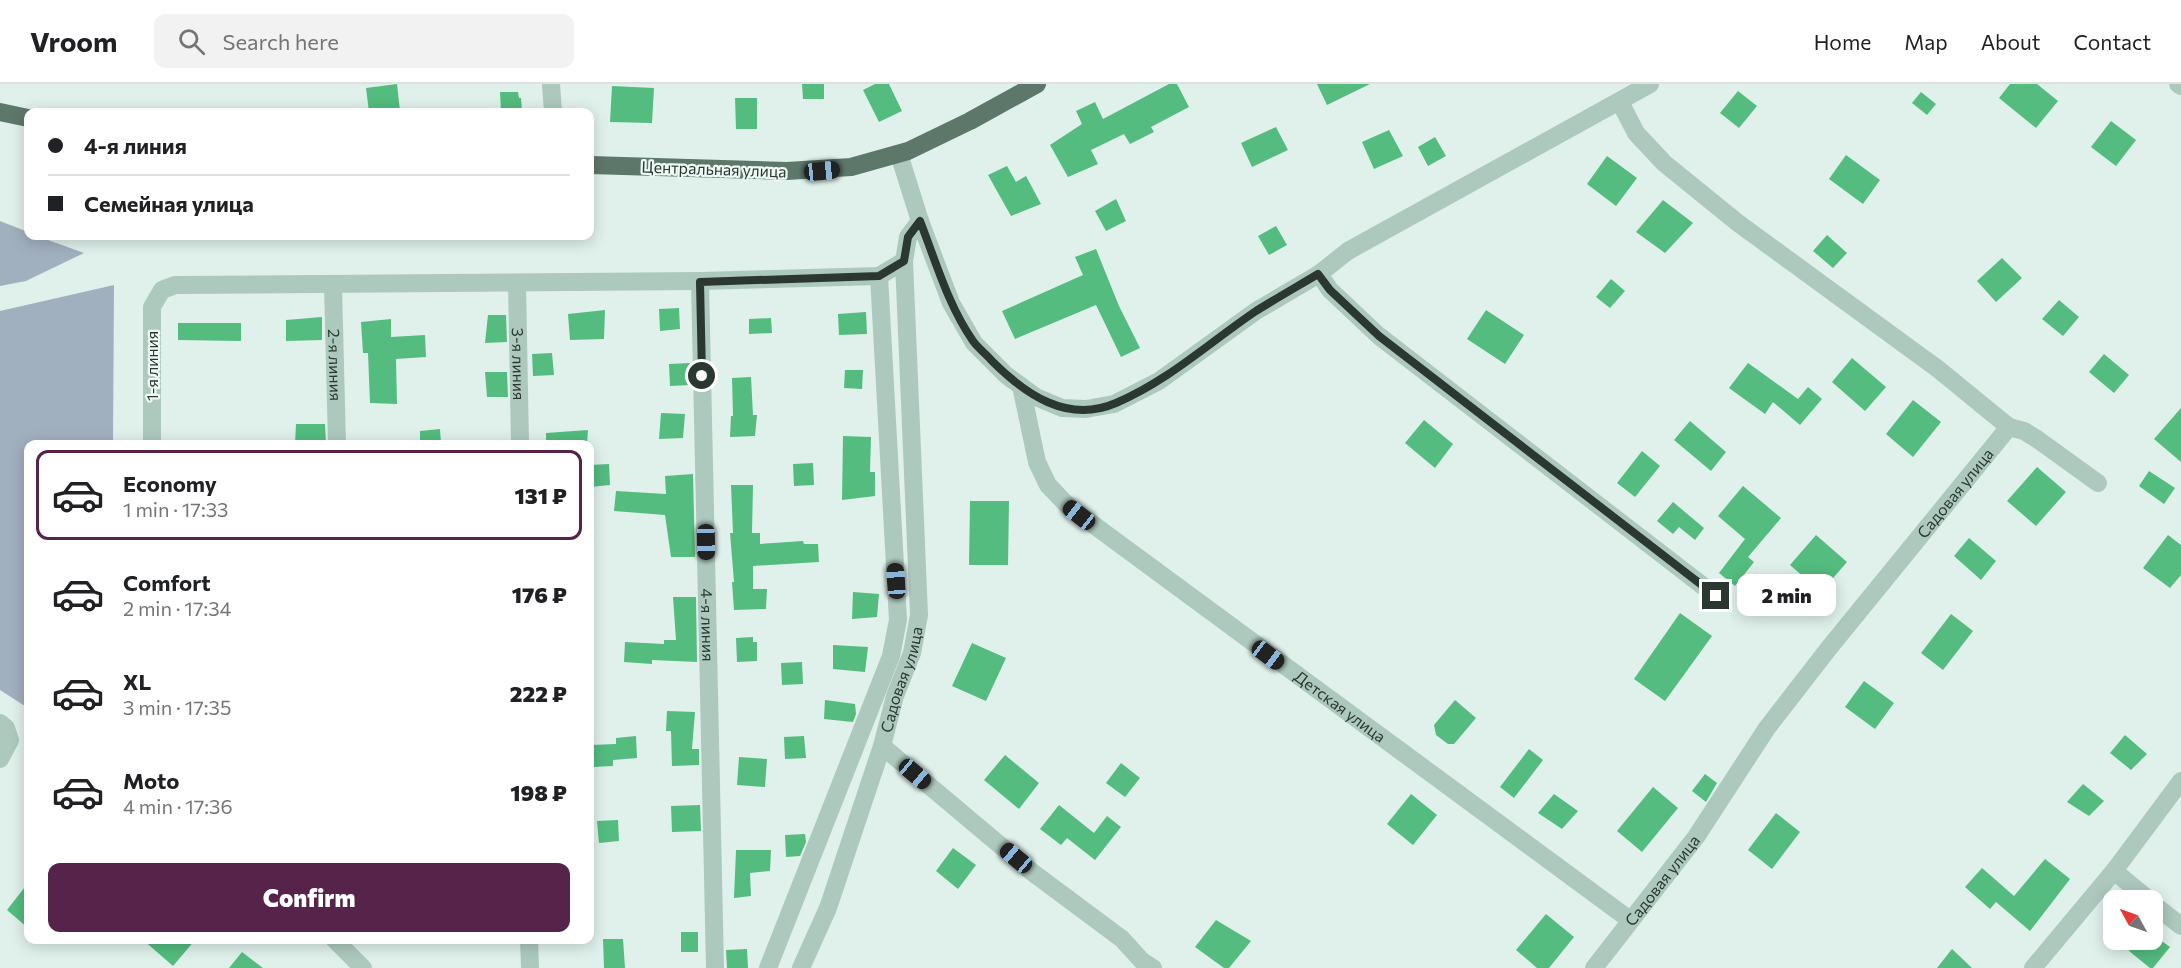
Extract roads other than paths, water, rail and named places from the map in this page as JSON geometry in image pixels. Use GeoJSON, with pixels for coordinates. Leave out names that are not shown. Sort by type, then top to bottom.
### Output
{"type":"FeatureCollection","features":[{"type":"Feature","properties":{"kind":"main road","name":"Центральная улица"},"geometry":{"type":"LineString","coordinates":[[594,165],[754,171],[822,171],[851,167],[899,154],[970,121],[1036,84]]}},
{"type":"Feature","properties":{"kind":"main road"},"geometry":{"type":"LineString","coordinates":[[0,112],[24,117]]}},
{"type":"Feature","properties":{"kind":"street"},"geometry":{"type":"LineString","coordinates":[[551,84],[553,108]]}},
{"type":"Feature","properties":{"kind":"street"},"geometry":{"type":"LineString","coordinates":[[899,154],[920,221],[951,303],[974,343],[1006,375],[1036,398],[1062,408],[1086,410],[1114,404],[1159,381],[1256,311],[1318,274],[1348,251],[1650,84]]}},
{"type":"Feature","properties":{"kind":"street"},"geometry":{"type":"LineString","coordinates":[[1620,102],[1636,133],[1664,163],[1738,223],[1938,369],[2009,427],[2024,431],[2037,439],[2098,483]]}},
{"type":"Feature","properties":{"kind":"street","name":"Садовая улица"},"geometry":{"type":"LineString","coordinates":[[920,221],[908,237],[904,261],[919,615],[912,653],[895,696],[882,746],[1032,872],[1122,939],[1144,966]]}},
{"type":"Feature","properties":{"kind":"street"},"geometry":{"type":"LineString","coordinates":[[333,285],[700,282],[879,276],[904,261]]}},
{"type":"Feature","properties":{"kind":"street"},"geometry":{"type":"LineString","coordinates":[[1318,274],[1330,290],[1379,336],[1716,596]]}},
{"type":"Feature","properties":{"kind":"street"},"geometry":{"type":"LineString","coordinates":[[768,968],[891,656],[898,620],[879,276]]}},
{"type":"Feature","properties":{"kind":"street","name":"4-я линия"},"geometry":{"type":"LineString","coordinates":[[700,282],[715,968]]}},
{"type":"Feature","properties":{"kind":"street","name":"3-я линия"},"geometry":{"type":"LineString","coordinates":[[518,283],[520,440]]}},
{"type":"Feature","properties":{"kind":"street","name":"1-я линия"},"geometry":{"type":"LineString","coordinates":[[152,440],[152,307],[162,290],[175,285],[333,285]]}},
{"type":"Feature","properties":{"kind":"street","name":"2-я линия"},"geometry":{"type":"LineString","coordinates":[[333,285],[337,440]]}},
{"type":"Feature","properties":{"kind":"street","name":"Детская улица"},"geometry":{"type":"LineString","coordinates":[[1021,386],[1037,462],[1048,485],[1068,506],[1630,920]]}},
{"type":"Feature","properties":{"kind":"street","name":"Садовая улица"},"geometry":{"type":"LineString","coordinates":[[1593,968],[1696,837],[1767,728],[1829,648],[2009,427]]}},
{"type":"Feature","properties":{"kind":"street"},"geometry":{"type":"LineString","coordinates":[[0,723],[6,728],[10,740],[0,759]]}},
{"type":"Feature","properties":{"kind":"street"},"geometry":{"type":"LineString","coordinates":[[801,968],[828,908],[882,746]]}},
{"type":"Feature","properties":{"kind":"street"},"geometry":{"type":"LineString","coordinates":[[2033,968],[2114,871],[2181,781]]}},
{"type":"Feature","properties":{"kind":"street"},"geometry":{"type":"LineString","coordinates":[[2114,871],[2137,890]]}},
{"type":"Feature","properties":{"kind":"street"},"geometry":{"type":"LineString","coordinates":[[2163,911],[2181,926]]}},
{"type":"Feature","properties":{"kind":"street"},"geometry":{"type":"LineString","coordinates":[[341,944],[355,954]]}},
{"type":"Feature","properties":{"kind":"street"},"geometry":{"type":"LineString","coordinates":[[530,944],[530,968]]}}]}
